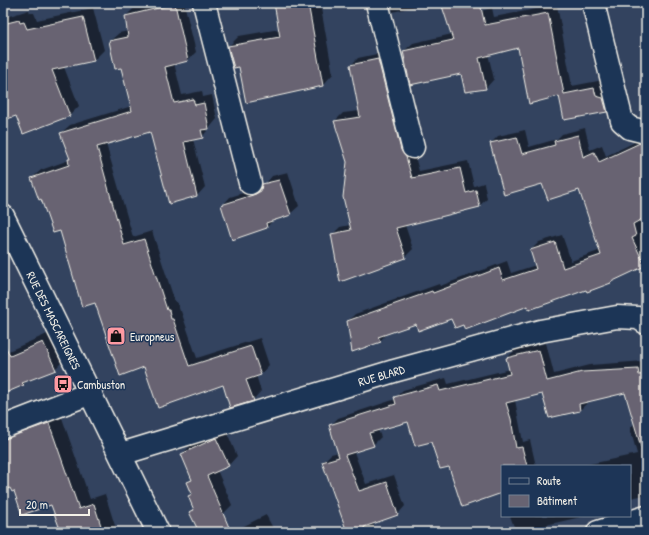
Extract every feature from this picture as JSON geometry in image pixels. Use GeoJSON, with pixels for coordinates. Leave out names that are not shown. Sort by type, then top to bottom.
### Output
{"type":"FeatureCollection","features":[{"type":"Feature","properties":{"kind":"street"},"geometry":{"type":"LineString","coordinates":[[204,3],[250,183]]}},
{"type":"Feature","properties":{"kind":"street"},"geometry":{"type":"LineString","coordinates":[[377,3],[413,147]]}},
{"type":"Feature","properties":{"kind":"street"},"geometry":{"type":"LineString","coordinates":[[593,3],[622,121],[630,128],[646,132]]}},
{"type":"Feature","properties":{"kind":"street","name":"RUE DES MASCAREIGNES"},"geometry":{"type":"LineString","coordinates":[[6,229],[91,393],[158,532]]}},
{"type":"Feature","properties":{"kind":"street","name":"RUE BLARD"},"geometry":{"type":"LineString","coordinates":[[121,454],[394,371],[540,331],[617,317],[638,318],[646,323]]}},
{"type":"Feature","properties":{"kind":"street"},"geometry":{"type":"LineString","coordinates":[[3,427],[91,393]]}},
{"type":"Feature","properties":{"kind":"street"},"geometry":{"type":"LineString","coordinates":[[598,532],[646,517]]}},
{"type":"Feature","properties":{"kind":"building"},"geometry":{"type":"Polygon","coordinates":[[[274,3],[308,3],[323,86],[246,103],[239,67],[234,68],[228,46],[280,37],[274,3]]]}},
{"type":"Feature","properties":{"kind":"building"},"geometry":{"type":"Polygon","coordinates":[[[441,3],[480,3],[485,25],[548,13],[564,94],[594,88],[596,96],[603,98],[607,112],[564,120],[559,96],[529,104],[518,48],[479,58],[486,89],[465,92],[461,74],[410,85],[403,51],[453,40],[441,3]]]}},
{"type":"Feature","properties":{"kind":"building"},"geometry":{"type":"Polygon","coordinates":[[[175,4],[188,61],[165,67],[174,103],[193,99],[195,105],[204,103],[209,129],[201,130],[203,138],[184,142],[197,196],[169,204],[150,132],[97,147],[124,245],[144,239],[167,310],[169,310],[171,319],[173,319],[189,366],[251,346],[261,375],[246,380],[254,401],[230,408],[223,385],[158,408],[144,367],[120,376],[95,303],[82,307],[60,231],[53,233],[41,199],[39,200],[31,178],[69,165],[68,159],[70,159],[60,133],[132,111],[121,68],[115,69],[109,41],[128,37],[125,16],[175,4]]]}},
{"type":"Feature","properties":{"kind":"building"},"geometry":{"type":"Polygon","coordinates":[[[83,17],[94,61],[52,70],[70,116],[23,134],[16,116],[7,119],[3,109],[3,24],[19,20],[20,23],[24,22],[27,29],[83,17]]]}},
{"type":"Feature","properties":{"kind":"building"},"geometry":{"type":"Polygon","coordinates":[[[378,59],[401,150],[406,157],[412,178],[460,168],[466,193],[476,190],[480,207],[396,228],[406,258],[340,282],[331,234],[351,230],[343,197],[347,162],[334,121],[360,117],[350,65],[378,59]]]}},
{"type":"Feature","properties":{"kind":"building"},"geometry":{"type":"Polygon","coordinates":[[[578,135],[583,157],[594,152],[599,162],[640,143],[646,144],[646,217],[633,224],[636,236],[632,238],[645,266],[611,283],[587,292],[586,290],[529,310],[528,306],[465,330],[463,325],[455,328],[451,319],[418,331],[416,324],[378,337],[381,342],[352,352],[347,321],[432,291],[433,293],[499,268],[503,280],[536,269],[530,250],[555,242],[563,268],[601,255],[579,190],[548,200],[542,184],[504,195],[490,143],[517,137],[522,154],[555,145],[554,141],[578,135]]]}},
{"type":"Feature","properties":{"kind":"building"},"geometry":{"type":"Polygon","coordinates":[[[279,180],[291,215],[266,223],[267,228],[232,240],[221,205],[253,195],[261,191],[262,184],[279,180]]]}},
{"type":"Feature","properties":{"kind":"building"},"geometry":{"type":"Polygon","coordinates":[[[3,341],[10,356],[43,342],[56,370],[22,383],[24,385],[3,394],[3,341]]]}},
{"type":"Feature","properties":{"kind":"building"},"geometry":{"type":"Polygon","coordinates":[[[539,350],[547,381],[582,372],[638,369],[639,375],[646,374],[646,447],[641,447],[625,393],[579,404],[580,411],[549,418],[542,394],[506,403],[511,419],[516,448],[522,447],[527,465],[501,465],[501,493],[462,507],[449,467],[440,469],[431,442],[415,446],[408,422],[369,433],[374,446],[345,455],[359,491],[387,482],[398,515],[364,527],[366,532],[347,532],[322,462],[339,457],[329,425],[396,404],[394,397],[438,385],[440,391],[510,374],[506,358],[539,350]]]}},
{"type":"Feature","properties":{"kind":"building"},"geometry":{"type":"Polygon","coordinates":[[[49,423],[79,509],[94,504],[103,532],[61,532],[51,505],[22,515],[14,491],[12,492],[10,488],[3,490],[3,439],[49,423]]]}},
{"type":"Feature","properties":{"kind":"building"},"geometry":{"type":"Polygon","coordinates":[[[216,438],[229,466],[207,476],[231,532],[199,532],[189,512],[194,510],[188,496],[192,494],[187,482],[192,480],[181,454],[216,438]]]}},
{"type":"Feature","properties":{"kind":"place","name":"Europneus"},"geometry":{"type":"Point","coordinates":[116,336]}},
{"type":"Feature","properties":{"kind":"place","name":"Cambuston"},"geometry":{"type":"Point","coordinates":[63,384]}}]}
